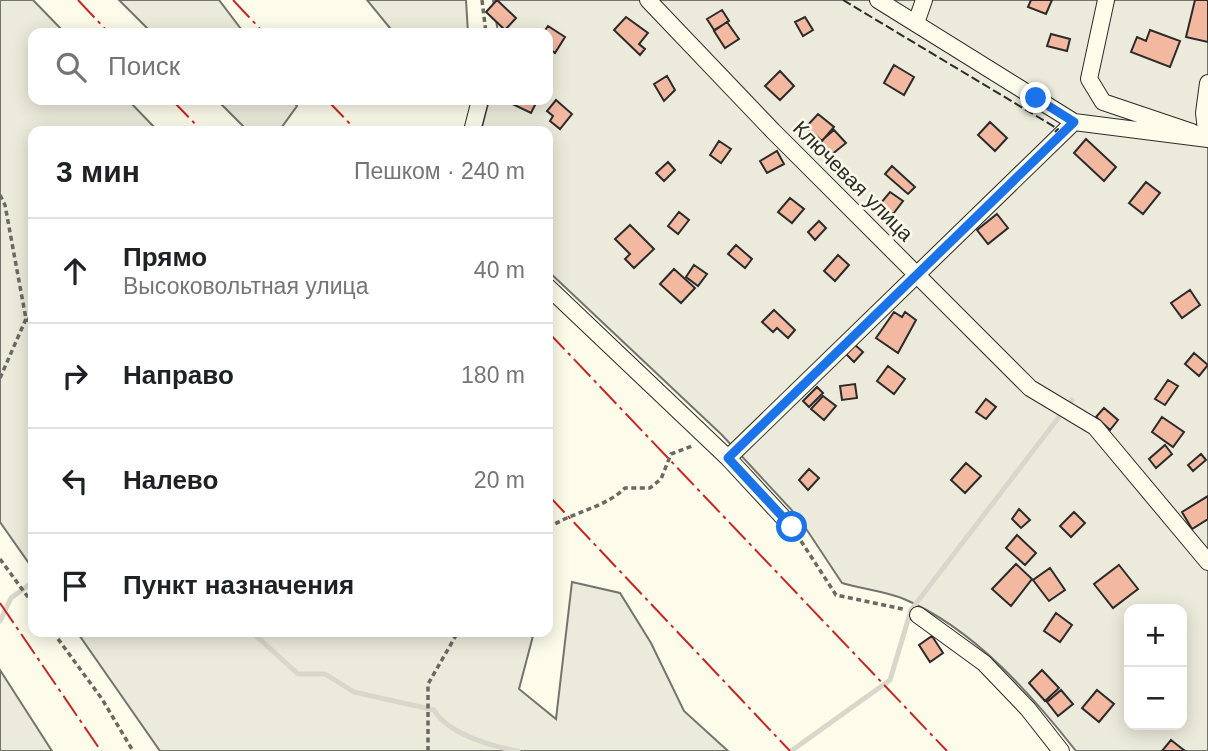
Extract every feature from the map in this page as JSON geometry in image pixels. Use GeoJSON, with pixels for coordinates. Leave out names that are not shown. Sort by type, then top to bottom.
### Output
{"type":"FeatureCollection","features":[{"type":"Feature","properties":{"kind":"street","name":"Ключевая улица"},"geometry":{"type":"LineString","coordinates":[[648,0],[773,131],[1030,388],[1096,427],[1208,562]]}},
{"type":"Feature","properties":{"kind":"street"},"geometry":{"type":"LineString","coordinates":[[878,0],[1074,122],[1208,139]]}},
{"type":"Feature","properties":{"kind":"street"},"geometry":{"type":"LineString","coordinates":[[916,23],[924,0]]}},
{"type":"Feature","properties":{"kind":"street"},"geometry":{"type":"LineString","coordinates":[[1107,0],[1089,79],[1103,102],[1170,122],[1208,139]]}},
{"type":"Feature","properties":{"kind":"street"},"geometry":{"type":"LineString","coordinates":[[1208,83],[1204,113],[1208,139]]}},
{"type":"Feature","properties":{"kind":"street"},"geometry":{"type":"LineString","coordinates":[[473,126],[479,105]]}},
{"type":"Feature","properties":{"kind":"street"},"geometry":{"type":"LineString","coordinates":[[728,458],[1074,122]]}},
{"type":"Feature","properties":{"kind":"street"},"geometry":{"type":"LineString","coordinates":[[553,291],[709,439],[792,527]]}},
{"type":"Feature","properties":{"kind":"street"},"geometry":{"type":"LineString","coordinates":[[911,612],[984,663],[1028,709],[1061,751]]}},
{"type":"Feature","properties":{"kind":"path"},"geometry":{"type":"LineString","coordinates":[[482,0],[485,28]]}},
{"type":"Feature","properties":{"kind":"path"},"geometry":{"type":"LineString","coordinates":[[0,195],[5,205],[26,318],[0,378]]}},
{"type":"Feature","properties":{"kind":"path"},"geometry":{"type":"LineString","coordinates":[[553,525],[615,498],[625,488],[650,488],[661,479],[671,454],[709,439]]}},
{"type":"Feature","properties":{"kind":"path"},"geometry":{"type":"LineString","coordinates":[[792,527],[836,595],[911,612]]}},
{"type":"Feature","properties":{"kind":"path"},"geometry":{"type":"LineString","coordinates":[[0,559],[28,597]]}},
{"type":"Feature","properties":{"kind":"path"},"geometry":{"type":"LineString","coordinates":[[57,637],[102,699],[133,751]]}},
{"type":"Feature","properties":{"kind":"path"},"geometry":{"type":"LineString","coordinates":[[428,751],[428,684],[455,637]]}},
{"type":"Feature","properties":{"kind":"shaded area"},"geometry":{"type":"Polygon","coordinates":[[[0,0],[33,0],[60,28],[28,28],[28,105],[133,105],[153,126],[28,126],[28,562],[0,522],[0,0]]]}},
{"type":"Feature","properties":{"kind":"shaded area"},"geometry":{"type":"Polygon","coordinates":[[[119,0],[219,0],[240,28],[147,28],[119,0]]]}},
{"type":"Feature","properties":{"kind":"shaded area"},"geometry":{"type":"Polygon","coordinates":[[[367,0],[466,0],[468,28],[390,28],[367,0]]]}},
{"type":"Feature","properties":{"kind":"shaded area"},"geometry":{"type":"Polygon","coordinates":[[[493,0],[1208,0],[1208,751],[1076,751],[1040,707],[999,664],[954,627],[904,599],[842,583],[799,518],[722,435],[553,276],[553,126],[482,126],[488,105],[553,105],[553,28],[497,28],[493,0]]]}},
{"type":"Feature","properties":{"kind":"shaded area"},"geometry":{"type":"Polygon","coordinates":[[[222,105],[297,106],[283,126],[243,126],[222,105]]]}},
{"type":"Feature","properties":{"kind":"shaded area"},"geometry":{"type":"Polygon","coordinates":[[[572,582],[620,593],[651,643],[684,711],[728,751],[160,751],[80,637],[533,637],[519,689],[556,719],[572,582]]]}},
{"type":"Feature","properties":{"kind":"shaded area"},"geometry":{"type":"Polygon","coordinates":[[[0,670],[52,751],[0,751],[0,670]]]}},
{"type":"Feature","properties":{"kind":"building"},"geometry":{"type":"Polygon","coordinates":[[[497,0],[516,18],[507,28],[503,28],[486,12],[497,0]]]}},
{"type":"Feature","properties":{"kind":"building"},"geometry":{"type":"Polygon","coordinates":[[[1031,0],[1052,0],[1046,14],[1028,7],[1031,0]]]}},
{"type":"Feature","properties":{"kind":"building"},"geometry":{"type":"Polygon","coordinates":[[[1195,0],[1208,0],[1208,42],[1186,37],[1195,0]]]}},
{"type":"Feature","properties":{"kind":"building"},"geometry":{"type":"Polygon","coordinates":[[[722,10],[729,21],[714,30],[707,19],[722,10]]]}},
{"type":"Feature","properties":{"kind":"building"},"geometry":{"type":"Polygon","coordinates":[[[626,17],[648,33],[639,44],[645,49],[640,55],[614,30],[626,17]]]}},
{"type":"Feature","properties":{"kind":"building"},"geometry":{"type":"Polygon","coordinates":[[[805,17],[813,30],[803,36],[795,22],[805,17]]]}},
{"type":"Feature","properties":{"kind":"building"},"geometry":{"type":"Polygon","coordinates":[[[727,22],[739,39],[725,48],[714,31],[727,22]]]}},
{"type":"Feature","properties":{"kind":"building"},"geometry":{"type":"Polygon","coordinates":[[[553,29],[565,37],[555,53],[553,52],[553,29]]]}},
{"type":"Feature","properties":{"kind":"building"},"geometry":{"type":"Polygon","coordinates":[[[1150,30],[1180,41],[1170,67],[1131,52],[1137,37],[1146,41],[1150,30]]]}},
{"type":"Feature","properties":{"kind":"building"},"geometry":{"type":"Polygon","coordinates":[[[1051,34],[1070,39],[1067,51],[1047,46],[1051,34]]]}},
{"type":"Feature","properties":{"kind":"building"},"geometry":{"type":"Polygon","coordinates":[[[894,65],[914,77],[904,95],[884,83],[894,65]]]}},
{"type":"Feature","properties":{"kind":"building"},"geometry":{"type":"Polygon","coordinates":[[[780,71],[794,86],[780,100],[765,86],[780,71]]]}},
{"type":"Feature","properties":{"kind":"building"},"geometry":{"type":"Polygon","coordinates":[[[667,76],[675,90],[664,101],[654,84],[667,76]]]}},
{"type":"Feature","properties":{"kind":"building"},"geometry":{"type":"Polygon","coordinates":[[[556,100],[572,114],[560,129],[550,121],[553,116],[547,111],[556,100]]]}},
{"type":"Feature","properties":{"kind":"building"},"geometry":{"type":"Polygon","coordinates":[[[514,105],[535,105],[531,113],[514,105]]]}},
{"type":"Feature","properties":{"kind":"building"},"geometry":{"type":"Polygon","coordinates":[[[818,114],[834,127],[822,141],[806,127],[818,114]]]}},
{"type":"Feature","properties":{"kind":"building"},"geometry":{"type":"Polygon","coordinates":[[[990,122],[1007,138],[995,151],[978,135],[990,122]]]}},
{"type":"Feature","properties":{"kind":"building"},"geometry":{"type":"Polygon","coordinates":[[[834,130],[846,143],[831,155],[820,142],[834,130]]]}},
{"type":"Feature","properties":{"kind":"building"},"geometry":{"type":"Polygon","coordinates":[[[1086,139],[1116,167],[1104,181],[1074,153],[1086,139]]]}},
{"type":"Feature","properties":{"kind":"building"},"geometry":{"type":"Polygon","coordinates":[[[719,141],[731,149],[721,163],[710,155],[719,141]]]}},
{"type":"Feature","properties":{"kind":"building"},"geometry":{"type":"Polygon","coordinates":[[[777,151],[784,164],[767,173],[760,161],[777,151]]]}},
{"type":"Feature","properties":{"kind":"building"},"geometry":{"type":"Polygon","coordinates":[[[668,162],[675,170],[664,181],[656,173],[668,162]]]}},
{"type":"Feature","properties":{"kind":"building"},"geometry":{"type":"Polygon","coordinates":[[[892,166],[915,187],[908,194],[885,174],[892,166]]]}},
{"type":"Feature","properties":{"kind":"building"},"geometry":{"type":"Polygon","coordinates":[[[1146,182],[1160,193],[1143,214],[1129,203],[1146,182]]]}},
{"type":"Feature","properties":{"kind":"building"},"geometry":{"type":"Polygon","coordinates":[[[890,192],[903,201],[893,214],[880,204],[890,192]]]}},
{"type":"Feature","properties":{"kind":"building"},"geometry":{"type":"Polygon","coordinates":[[[790,198],[804,209],[792,223],[778,212],[790,198]]]}},
{"type":"Feature","properties":{"kind":"building"},"geometry":{"type":"Polygon","coordinates":[[[679,212],[689,220],[678,234],[668,226],[679,212]]]}},
{"type":"Feature","properties":{"kind":"building"},"geometry":{"type":"Polygon","coordinates":[[[997,214],[1008,228],[988,244],[977,230],[997,214]]]}},
{"type":"Feature","properties":{"kind":"building"},"geometry":{"type":"Polygon","coordinates":[[[819,221],[826,228],[815,240],[808,232],[819,221]]]}},
{"type":"Feature","properties":{"kind":"building"},"geometry":{"type":"Polygon","coordinates":[[[630,225],[654,249],[634,268],[625,259],[630,254],[615,239],[630,225]]]}},
{"type":"Feature","properties":{"kind":"building"},"geometry":{"type":"Polygon","coordinates":[[[736,245],[752,259],[745,268],[728,254],[736,245]]]}},
{"type":"Feature","properties":{"kind":"building"},"geometry":{"type":"Polygon","coordinates":[[[838,255],[849,265],[835,281],[824,271],[838,255]]]}},
{"type":"Feature","properties":{"kind":"building"},"geometry":{"type":"Polygon","coordinates":[[[694,265],[707,274],[698,286],[686,277],[694,265]]]}},
{"type":"Feature","properties":{"kind":"building"},"geometry":{"type":"Polygon","coordinates":[[[674,269],[695,288],[681,303],[660,284],[674,269]]]}},
{"type":"Feature","properties":{"kind":"building"},"geometry":{"type":"Polygon","coordinates":[[[1190,290],[1200,305],[1182,318],[1171,303],[1190,290]]]}},
{"type":"Feature","properties":{"kind":"building"},"geometry":{"type":"Polygon","coordinates":[[[774,310],[795,330],[788,338],[777,328],[773,332],[762,322],[774,310]]]}},
{"type":"Feature","properties":{"kind":"building"},"geometry":{"type":"Polygon","coordinates":[[[894,312],[902,317],[905,312],[916,320],[898,353],[876,338],[894,312]]]}},
{"type":"Feature","properties":{"kind":"building"},"geometry":{"type":"Polygon","coordinates":[[[854,344],[863,352],[854,362],[845,353],[854,344]]]}},
{"type":"Feature","properties":{"kind":"building"},"geometry":{"type":"Polygon","coordinates":[[[1194,353],[1208,365],[1199,376],[1185,364],[1194,353]]]}},
{"type":"Feature","properties":{"kind":"building"},"geometry":{"type":"Polygon","coordinates":[[[888,366],[905,379],[894,394],[877,381],[888,366]]]}},
{"type":"Feature","properties":{"kind":"building"},"geometry":{"type":"Polygon","coordinates":[[[1168,380],[1178,386],[1165,405],[1155,399],[1168,380]]]}},
{"type":"Feature","properties":{"kind":"building"},"geometry":{"type":"Polygon","coordinates":[[[855,384],[857,398],[842,400],[840,386],[855,384]]]}},
{"type":"Feature","properties":{"kind":"building"},"geometry":{"type":"Polygon","coordinates":[[[817,387],[823,393],[809,407],[803,401],[817,387]]]}},
{"type":"Feature","properties":{"kind":"building"},"geometry":{"type":"Polygon","coordinates":[[[823,396],[836,406],[824,420],[811,409],[823,396]]]}},
{"type":"Feature","properties":{"kind":"building"},"geometry":{"type":"Polygon","coordinates":[[[986,399],[996,407],[986,419],[976,412],[986,399]]]}},
{"type":"Feature","properties":{"kind":"building"},"geometry":{"type":"Polygon","coordinates":[[[1104,408],[1118,420],[1110,430],[1096,417],[1104,408]]]}},
{"type":"Feature","properties":{"kind":"building"},"geometry":{"type":"Polygon","coordinates":[[[1162,417],[1184,432],[1173,447],[1152,432],[1162,417]]]}},
{"type":"Feature","properties":{"kind":"building"},"geometry":{"type":"Polygon","coordinates":[[[1165,445],[1172,454],[1156,468],[1149,459],[1165,445]]]}},
{"type":"Feature","properties":{"kind":"building"},"geometry":{"type":"Polygon","coordinates":[[[1201,454],[1206,460],[1193,471],[1188,465],[1201,454]]]}},
{"type":"Feature","properties":{"kind":"building"},"geometry":{"type":"Polygon","coordinates":[[[966,463],[981,476],[965,493],[951,480],[966,463]]]}},
{"type":"Feature","properties":{"kind":"building"},"geometry":{"type":"Polygon","coordinates":[[[809,469],[819,478],[808,490],[799,480],[809,469]]]}},
{"type":"Feature","properties":{"kind":"building"},"geometry":{"type":"Polygon","coordinates":[[[1208,496],[1208,519],[1192,529],[1182,512],[1208,496]]]}},
{"type":"Feature","properties":{"kind":"building"},"geometry":{"type":"Polygon","coordinates":[[[1019,509],[1030,520],[1021,528],[1012,519],[1019,509]]]}},
{"type":"Feature","properties":{"kind":"building"},"geometry":{"type":"Polygon","coordinates":[[[1074,512],[1085,523],[1071,537],[1060,526],[1074,512]]]}},
{"type":"Feature","properties":{"kind":"building"},"geometry":{"type":"Polygon","coordinates":[[[1017,535],[1036,553],[1025,565],[1006,548],[1017,535]]]}},
{"type":"Feature","properties":{"kind":"building"},"geometry":{"type":"Polygon","coordinates":[[[1016,564],[1032,579],[1011,606],[992,589],[1016,564]]]}},
{"type":"Feature","properties":{"kind":"building"},"geometry":{"type":"Polygon","coordinates":[[[1119,565],[1138,589],[1113,608],[1094,584],[1119,565]]]}},
{"type":"Feature","properties":{"kind":"building"},"geometry":{"type":"Polygon","coordinates":[[[1050,568],[1065,590],[1049,601],[1033,580],[1050,568]]]}},
{"type":"Feature","properties":{"kind":"building"},"geometry":{"type":"Polygon","coordinates":[[[1056,613],[1072,625],[1060,642],[1044,631],[1056,613]]]}},
{"type":"Feature","properties":{"kind":"building"},"geometry":{"type":"Polygon","coordinates":[[[932,636],[943,653],[930,662],[919,645],[932,636]]]}},
{"type":"Feature","properties":{"kind":"building"},"geometry":{"type":"Polygon","coordinates":[[[1042,670],[1059,688],[1045,701],[1029,683],[1042,670]]]}},
{"type":"Feature","properties":{"kind":"building"},"geometry":{"type":"Polygon","coordinates":[[[1061,690],[1073,704],[1058,716],[1047,702],[1061,690]]]}},
{"type":"Feature","properties":{"kind":"building"},"geometry":{"type":"Polygon","coordinates":[[[1097,690],[1114,704],[1099,722],[1082,708],[1097,690]]]}},
{"type":"Feature","properties":{"kind":"building"},"geometry":{"type":"Polygon","coordinates":[[[1171,740],[1185,751],[1162,751],[1171,740]]]}},
{"type":"Feature","properties":{"kind":"waterway"},"geometry":{"type":"LineString","coordinates":[[791,751],[890,680],[911,610],[1072,400]]}},
{"type":"Feature","properties":{"kind":"waterway"},"geometry":{"type":"LineString","coordinates":[[0,621],[11,598],[28,586]]}},
{"type":"Feature","properties":{"kind":"waterway"},"geometry":{"type":"LineString","coordinates":[[257,637],[298,674],[325,674],[354,692],[434,710],[449,726],[471,738],[518,751]]}},
{"type":"Feature","properties":{"kind":"fence"},"geometry":{"type":"LineString","coordinates":[[843,0],[1058,129],[1055,132]]}},
{"type":"Feature","properties":{"kind":"power"},"geometry":{"type":"LineString","coordinates":[[78,0],[104,28]]}},
{"type":"Feature","properties":{"kind":"power"},"geometry":{"type":"LineString","coordinates":[[233,0],[259,28]]}},
{"type":"Feature","properties":{"kind":"power"},"geometry":{"type":"LineString","coordinates":[[177,105],[197,126]]}},
{"type":"Feature","properties":{"kind":"power"},"geometry":{"type":"LineString","coordinates":[[332,105],[352,126]]}},
{"type":"Feature","properties":{"kind":"power"},"geometry":{"type":"LineString","coordinates":[[553,337],[947,751]]}},
{"type":"Feature","properties":{"kind":"power"},"geometry":{"type":"LineString","coordinates":[[553,500],[790,751]]}},
{"type":"Feature","properties":{"kind":"power"},"geometry":{"type":"LineString","coordinates":[[0,603],[101,751]]}},
{"type":"Feature","properties":{"kind":"route"},"geometry":{"type":"LineString","coordinates":[[792,527],[728,458],[1074,122],[1036,98]]}}]}
